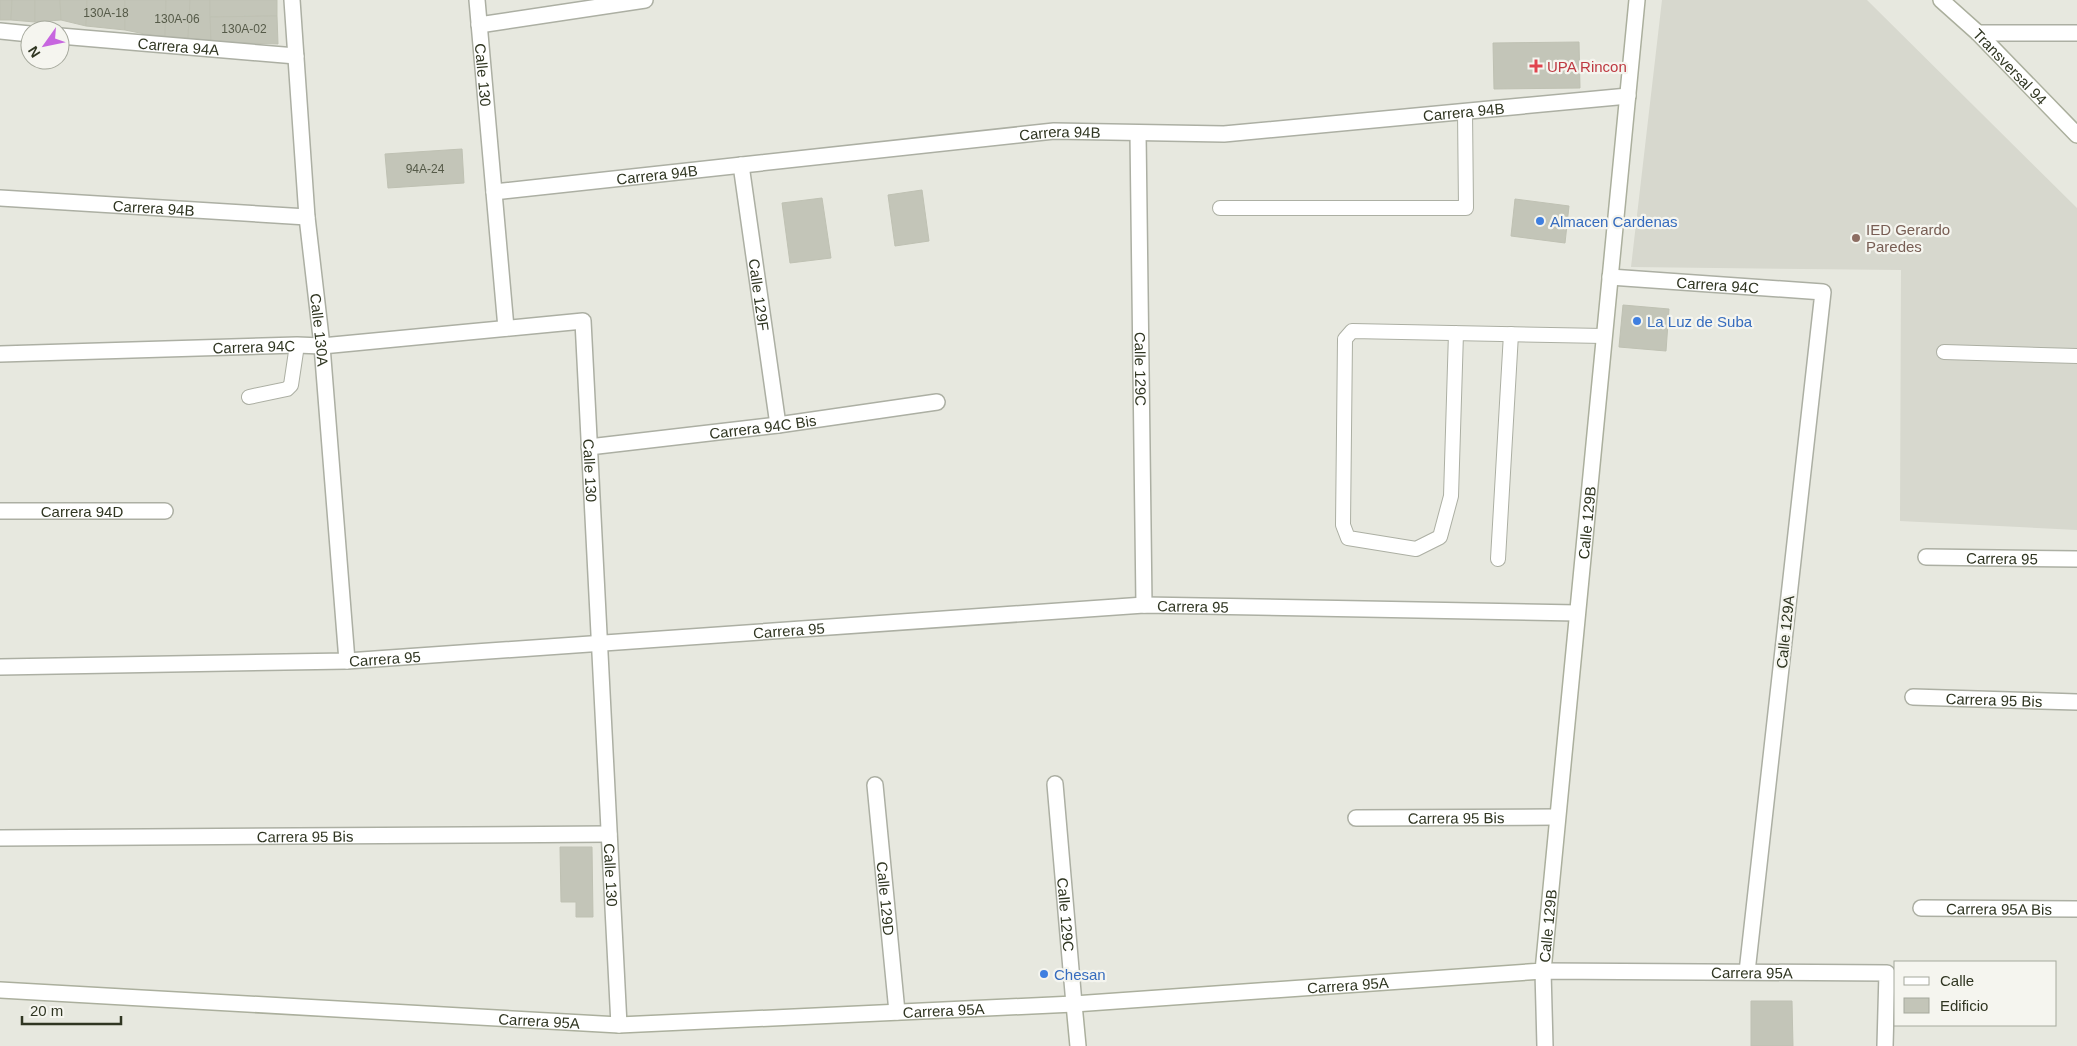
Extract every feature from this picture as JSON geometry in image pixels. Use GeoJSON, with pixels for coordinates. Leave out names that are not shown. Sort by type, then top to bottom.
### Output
{"type":"FeatureCollection","features":[{"type":"Feature","properties":{"kind":"street","name":"Calle 130A"},"geometry":{"type":"LineString","coordinates":[[292,0],[307,217],[322,346],[347,661]]}},
{"type":"Feature","properties":{"kind":"street","name":"Calle 130"},"geometry":{"type":"LineString","coordinates":[[477,0],[506,328],[583,321],[619,1025]]}},
{"type":"Feature","properties":{"kind":"street"},"geometry":{"type":"LineString","coordinates":[[479,25],[645,0]]}},
{"type":"Feature","properties":{"kind":"street","name":"Calle 129B"},"geometry":{"type":"LineString","coordinates":[[1545,1046],[1543,971],[1637,0]]}},
{"type":"Feature","properties":{"kind":"street","name":"Transversal 94"},"geometry":{"type":"LineString","coordinates":[[1941,0],[1978,33],[2077,136]]}},
{"type":"Feature","properties":{"kind":"street"},"geometry":{"type":"LineString","coordinates":[[0,31],[20,33]]}},
{"type":"Feature","properties":{"kind":"street"},"geometry":{"type":"LineString","coordinates":[[1978,33],[2077,33]]}},
{"type":"Feature","properties":{"kind":"street","name":"Carrera 94A"},"geometry":{"type":"LineString","coordinates":[[70,37],[296,56]]}},
{"type":"Feature","properties":{"kind":"street","name":"Carrera 94B"},"geometry":{"type":"LineString","coordinates":[[494,192],[1054,131],[1224,134],[1628,96]]}},
{"type":"Feature","properties":{"kind":"street","name":"Calle 129C"},"geometry":{"type":"LineString","coordinates":[[1138,133],[1144,605]]}},
{"type":"Feature","properties":{"kind":"street","name":"Calle 129F"},"geometry":{"type":"LineString","coordinates":[[740,165],[778,425]]}},
{"type":"Feature","properties":{"kind":"street","name":"Carrera 94B"},"geometry":{"type":"LineString","coordinates":[[0,198],[307,217]]}},
{"type":"Feature","properties":{"kind":"street","name":"Carrera 94C"},"geometry":{"type":"LineString","coordinates":[[1610,277],[1823,292]]}},
{"type":"Feature","properties":{"kind":"street","name":"Calle 129A"},"geometry":{"type":"LineString","coordinates":[[1747,972],[1823,292]]}},
{"type":"Feature","properties":{"kind":"street","name":"Carrera 94C"},"geometry":{"type":"LineString","coordinates":[[0,354],[297,345],[322,346],[506,328]]}},
{"type":"Feature","properties":{"kind":"street","name":"Carrera 94C Bis"},"geometry":{"type":"LineString","coordinates":[[589,447],[778,425],[937,402]]}},
{"type":"Feature","properties":{"kind":"street","name":"Carrera 94D"},"geometry":{"type":"LineString","coordinates":[[0,511],[165,511]]}},
{"type":"Feature","properties":{"kind":"street","name":"Carrera 95"},"geometry":{"type":"LineString","coordinates":[[1926,557],[2077,559]]}},
{"type":"Feature","properties":{"kind":"street","name":"Carrera 95"},"geometry":{"type":"LineString","coordinates":[[0,667],[347,661],[1144,605],[1577,613]]}},
{"type":"Feature","properties":{"kind":"street","name":"Carrera 95 Bis"},"geometry":{"type":"LineString","coordinates":[[1912,697],[2077,702]]}},
{"type":"Feature","properties":{"kind":"street","name":"Calle 129C"},"geometry":{"type":"LineString","coordinates":[[1055,784],[1078,1046]]}},
{"type":"Feature","properties":{"kind":"street","name":"Calle 129D"},"geometry":{"type":"LineString","coordinates":[[875,785],[897,1012]]}},
{"type":"Feature","properties":{"kind":"street","name":"Carrera 95 Bis"},"geometry":{"type":"LineString","coordinates":[[1356,818],[1557,817]]}},
{"type":"Feature","properties":{"kind":"street","name":"Carrera 95 Bis"},"geometry":{"type":"LineString","coordinates":[[0,838],[610,834]]}},
{"type":"Feature","properties":{"kind":"street","name":"Carrera 95A Bis"},"geometry":{"type":"LineString","coordinates":[[1921,908],[2077,909]]}},
{"type":"Feature","properties":{"kind":"street","name":"Carrera 95A"},"geometry":{"type":"LineString","coordinates":[[0,990],[619,1025],[1074,1004],[1543,971],[1887,973],[1885,1046]]}},
{"type":"Feature","properties":{"kind":"lane"},"geometry":{"type":"LineString","coordinates":[[1220,208],[1466,208],[1466,112]]}},
{"type":"Feature","properties":{"kind":"lane"},"geometry":{"type":"LineString","coordinates":[[1456,333],[1451,496],[1440,537],[1416,549],[1348,538],[1343,525],[1344,339],[1352,331],[1510,334],[1604,336]]}},
{"type":"Feature","properties":{"kind":"lane"},"geometry":{"type":"LineString","coordinates":[[1498,558],[1510,334]]}},
{"type":"Feature","properties":{"kind":"lane"},"geometry":{"type":"LineString","coordinates":[[249,397],[288,389],[292,385],[297,345]]}},
{"type":"Feature","properties":{"kind":"lane"},"geometry":{"type":"LineString","coordinates":[[1944,352],[2077,356]]}},
{"type":"Feature","properties":{"kind":"shaded area","name":"IED Gerardo Paredes"},"geometry":{"type":"Polygon","coordinates":[[[1662,0],[1867,0],[2077,208],[2077,530],[1900,521],[1901,270],[1631,267],[1662,0]]]}},
{"type":"Feature","properties":{"kind":"building"},"geometry":{"type":"Polygon","coordinates":[[[0,0],[12,0],[11,20],[0,20],[0,0]]]}},
{"type":"Feature","properties":{"kind":"building"},"geometry":{"type":"Polygon","coordinates":[[[12,0],[35,0],[35,20],[11,20],[12,0]]]}},
{"type":"Feature","properties":{"kind":"building"},"geometry":{"type":"Polygon","coordinates":[[[35,0],[60,0],[61,20],[35,20],[35,0]]]}},
{"type":"Feature","properties":{"kind":"building"},"geometry":{"type":"Polygon","coordinates":[[[60,0],[87,0],[86,26],[70,22],[70,20],[61,20],[60,0]]]}},
{"type":"Feature","properties":{"kind":"building"},"geometry":{"type":"Polygon","coordinates":[[[87,0],[125,0],[125,30],[86,26],[87,0]]]}},
{"type":"Feature","properties":{"kind":"building"},"geometry":{"type":"Polygon","coordinates":[[[125,0],[166,0],[165,38],[125,30],[125,0]]]}},
{"type":"Feature","properties":{"kind":"building"},"geometry":{"type":"Polygon","coordinates":[[[166,0],[190,0],[188,39],[165,38],[166,0]]]}},
{"type":"Feature","properties":{"kind":"building"},"geometry":{"type":"Polygon","coordinates":[[[190,0],[210,0],[211,42],[188,39],[190,0]]]}},
{"type":"Feature","properties":{"kind":"building"},"geometry":{"type":"Polygon","coordinates":[[[210,0],[277,0],[277,16],[210,17],[210,0]]]}},
{"type":"Feature","properties":{"kind":"building"},"geometry":{"type":"Polygon","coordinates":[[[277,16],[278,44],[211,42],[210,17],[277,16]]]}},
{"type":"Feature","properties":{"kind":"building","name":"UPA Rincon"},"geometry":{"type":"Polygon","coordinates":[[[1579,42],[1580,88],[1494,89],[1493,43],[1579,42]]]}},
{"type":"Feature","properties":{"kind":"building"},"geometry":{"type":"Polygon","coordinates":[[[462,149],[464,183],[388,188],[385,154],[462,149]]]}},
{"type":"Feature","properties":{"kind":"building"},"geometry":{"type":"Polygon","coordinates":[[[922,190],[929,241],[895,246],[888,195],[922,190]]]}},
{"type":"Feature","properties":{"kind":"building"},"geometry":{"type":"Polygon","coordinates":[[[822,198],[831,258],[790,263],[782,203],[822,198]]]}},
{"type":"Feature","properties":{"kind":"building","name":"Almacen Cardenas"},"geometry":{"type":"Polygon","coordinates":[[[1515,199],[1569,206],[1565,243],[1511,236],[1515,199]]]}},
{"type":"Feature","properties":{"kind":"building"},"geometry":{"type":"Polygon","coordinates":[[[1623,305],[1669,309],[1666,351],[1619,347],[1623,305]]]}},
{"type":"Feature","properties":{"kind":"building"},"geometry":{"type":"Polygon","coordinates":[[[560,847],[592,847],[593,917],[576,917],[576,902],[561,902],[560,847]]]}},
{"type":"Feature","properties":{"kind":"building"},"geometry":{"type":"Polygon","coordinates":[[[1751,1001],[1792,1001],[1793,1046],[1751,1046],[1751,1001]]]}},
{"type":"Feature","properties":{"kind":"place","name":"UPA Rincon"},"geometry":{"type":"Point","coordinates":[1536,66]}},
{"type":"Feature","properties":{"kind":"place","name":"Almacen Cardenas"},"geometry":{"type":"Point","coordinates":[1540,221]}},
{"type":"Feature","properties":{"kind":"place","name":"IED Gerardo Paredes"},"geometry":{"type":"Point","coordinates":[1856,238]}},
{"type":"Feature","properties":{"kind":"place","name":"La Luz de Suba"},"geometry":{"type":"Point","coordinates":[1637,321]}},
{"type":"Feature","properties":{"kind":"place","name":"Chesan"},"geometry":{"type":"Point","coordinates":[1044,974]}}]}
